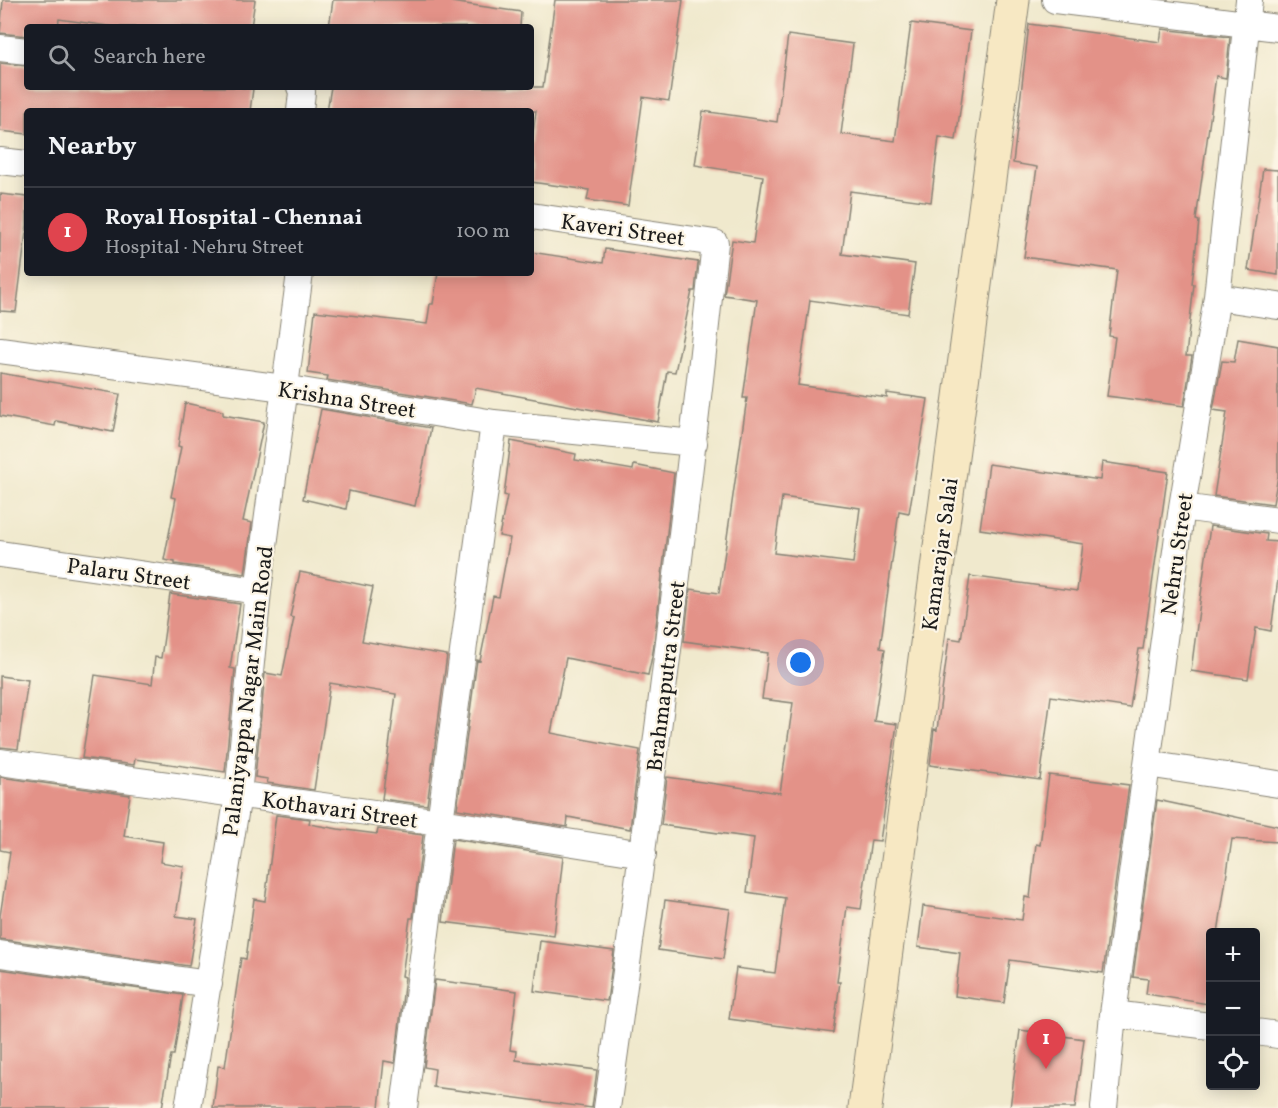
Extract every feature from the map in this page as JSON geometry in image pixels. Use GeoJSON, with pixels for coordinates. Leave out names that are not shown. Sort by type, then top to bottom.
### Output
{"type":"FeatureCollection","features":[{"type":"Feature","properties":{"kind":"street","name":"Kamarajar Salai"},"geometry":{"type":"LineString","coordinates":[[865,1108],[1013,0]]}},
{"type":"Feature","properties":{"kind":"street"},"geometry":{"type":"LineString","coordinates":[[1055,0],[1248,11],[1278,28]]}},
{"type":"Feature","properties":{"kind":"street","name":"Nehru Street"},"geometry":{"type":"LineString","coordinates":[[1104,1108],[1113,1014],[1182,507],[1217,297],[1248,11]]}},
{"type":"Feature","properties":{"kind":"street"},"geometry":{"type":"LineString","coordinates":[[0,48],[24,51]]}},
{"type":"Feature","properties":{"kind":"street"},"geometry":{"type":"LineString","coordinates":[[300,108],[301,90]]}},
{"type":"Feature","properties":{"kind":"street"},"geometry":{"type":"LineString","coordinates":[[0,161],[24,164]]}},
{"type":"Feature","properties":{"kind":"street","name":"Kaveri Street"},"geometry":{"type":"LineString","coordinates":[[534,216],[715,243]]}},
{"type":"Feature","properties":{"kind":"street","name":"Brahmaputra Street"},"geometry":{"type":"LineString","coordinates":[[607,1108],[643,854],[694,443],[715,243]]}},
{"type":"Feature","properties":{"kind":"street","name":"Palaniyappa Nagar Main Road"},"geometry":{"type":"LineString","coordinates":[[188,1108],[238,795],[258,591],[300,276]]}},
{"type":"Feature","properties":{"kind":"street"},"geometry":{"type":"LineString","coordinates":[[1217,297],[1278,306]]}},
{"type":"Feature","properties":{"kind":"street","name":"Krishna Street"},"geometry":{"type":"LineString","coordinates":[[0,350],[285,388],[494,423],[694,443]]}},
{"type":"Feature","properties":{"kind":"street"},"geometry":{"type":"LineString","coordinates":[[404,1108],[494,423]]}},
{"type":"Feature","properties":{"kind":"street"},"geometry":{"type":"LineString","coordinates":[[1182,507],[1278,520]]}},
{"type":"Feature","properties":{"kind":"street","name":"Palaru Street"},"geometry":{"type":"LineString","coordinates":[[0,554],[258,591]]}},
{"type":"Feature","properties":{"kind":"street","name":"Kothavari Street"},"geometry":{"type":"LineString","coordinates":[[0,762],[440,822],[643,854]]}},
{"type":"Feature","properties":{"kind":"street"},"geometry":{"type":"LineString","coordinates":[[1147,764],[1278,784]]}},
{"type":"Feature","properties":{"kind":"street"},"geometry":{"type":"LineString","coordinates":[[0,954],[209,984]]}},
{"type":"Feature","properties":{"kind":"street"},"geometry":{"type":"LineString","coordinates":[[1113,1014],[1206,1026]]}},
{"type":"Feature","properties":{"kind":"street"},"geometry":{"type":"LineString","coordinates":[[1260,1033],[1278,1035]]}},
{"type":"Feature","properties":{"kind":"building"},"geometry":{"type":"Polygon","coordinates":[[[3,0],[255,0],[251,24],[94,24],[59,19],[58,24],[24,24],[24,36],[0,33],[3,0]]]}},
{"type":"Feature","properties":{"kind":"building"},"geometry":{"type":"Polygon","coordinates":[[[333,0],[452,0],[452,2],[521,12],[520,24],[329,24],[333,0]]]}},
{"type":"Feature","properties":{"kind":"building"},"geometry":{"type":"Polygon","coordinates":[[[555,0],[683,0],[669,101],[643,97],[628,206],[587,200],[589,190],[534,182],[536,111],[534,108],[328,108],[330,90],[534,90],[534,87],[543,87],[555,0]]]}},
{"type":"Feature","properties":{"kind":"building"},"geometry":{"type":"Polygon","coordinates":[[[911,23],[971,31],[956,140],[939,137],[931,202],[850,191],[842,254],[915,264],[908,314],[810,300],[798,385],[887,398],[887,393],[928,399],[909,513],[899,511],[880,648],[885,649],[874,721],[897,724],[880,841],[871,840],[861,909],[847,907],[833,1033],[729,1019],[736,968],[775,973],[785,898],[747,892],[754,838],[661,825],[667,777],[780,793],[793,703],[762,699],[768,653],[684,641],[690,589],[719,593],[747,398],[743,398],[757,300],[724,295],[732,240],[753,243],[763,176],[695,165],[703,111],[777,122],[788,35],[853,44],[841,134],[895,141],[911,23]],[[782,497],[774,553],[853,563],[860,508],[782,497]]]}},
{"type":"Feature","properties":{"kind":"building"},"geometry":{"type":"Polygon","coordinates":[[[1029,24],[1160,42],[1162,29],[1230,37],[1226,78],[1216,76],[1196,220],[1199,221],[1186,356],[1192,356],[1184,406],[1107,396],[1115,337],[1109,336],[1117,270],[1024,257],[1037,167],[1013,163],[1029,24]]]}},
{"type":"Feature","properties":{"kind":"building"},"geometry":{"type":"Polygon","coordinates":[[[0,63],[24,66],[24,90],[253,90],[250,108],[24,108],[24,134],[0,131],[0,63]]]}},
{"type":"Feature","properties":{"kind":"building"},"geometry":{"type":"Polygon","coordinates":[[[1263,169],[1278,170],[1278,275],[1248,270],[1263,169]]]}},
{"type":"Feature","properties":{"kind":"building"},"geometry":{"type":"Polygon","coordinates":[[[0,194],[24,197],[24,249],[16,312],[0,311],[0,194]]]}},
{"type":"Feature","properties":{"kind":"building"},"geometry":{"type":"Polygon","coordinates":[[[605,249],[698,262],[695,291],[692,291],[675,372],[667,371],[658,422],[476,388],[472,404],[327,380],[328,376],[308,373],[315,311],[427,324],[438,276],[534,276],[534,252],[603,263],[605,249]]]}},
{"type":"Feature","properties":{"kind":"building"},"geometry":{"type":"Polygon","coordinates":[[[1238,339],[1278,346],[1278,476],[1273,504],[1214,496],[1227,412],[1213,410],[1222,361],[1234,362],[1238,339]]]}},
{"type":"Feature","properties":{"kind":"building"},"geometry":{"type":"Polygon","coordinates":[[[0,373],[120,394],[113,432],[56,421],[55,426],[0,416],[0,373]]]}},
{"type":"Feature","properties":{"kind":"building"},"geometry":{"type":"Polygon","coordinates":[[[185,403],[223,411],[223,415],[264,422],[243,521],[252,523],[245,574],[175,564],[175,562],[164,560],[176,498],[171,497],[181,447],[178,446],[185,403]]]}},
{"type":"Feature","properties":{"kind":"building"},"geometry":{"type":"Polygon","coordinates":[[[321,409],[431,428],[415,506],[349,491],[346,509],[303,499],[321,409]]]}},
{"type":"Feature","properties":{"kind":"building"},"geometry":{"type":"Polygon","coordinates":[[[511,441],[576,454],[575,460],[633,470],[634,465],[674,473],[653,652],[648,675],[566,658],[551,733],[640,750],[630,829],[568,817],[567,827],[457,809],[477,660],[480,661],[493,596],[499,597],[510,538],[499,536],[507,496],[504,495],[511,441]]]}},
{"type":"Feature","properties":{"kind":"building"},"geometry":{"type":"Polygon","coordinates":[[[1102,462],[1168,472],[1143,649],[1139,649],[1130,708],[1051,696],[1040,780],[930,765],[949,638],[961,640],[970,576],[1077,591],[1083,544],[980,529],[989,464],[1100,480],[1102,462]]]}},
{"type":"Feature","properties":{"kind":"building"},"geometry":{"type":"Polygon","coordinates":[[[1210,526],[1267,534],[1266,541],[1278,542],[1278,579],[1271,631],[1256,628],[1248,679],[1191,671],[1210,526]]]}},
{"type":"Feature","properties":{"kind":"building"},"geometry":{"type":"Polygon","coordinates":[[[300,572],[373,587],[362,641],[447,655],[427,805],[382,799],[396,694],[330,683],[314,790],[267,783],[268,779],[255,777],[265,673],[282,676],[294,618],[290,617],[300,572]]]}},
{"type":"Feature","properties":{"kind":"building"},"geometry":{"type":"Polygon","coordinates":[[[170,594],[240,604],[230,668],[235,669],[225,772],[135,759],[134,765],[82,758],[95,675],[152,684],[155,657],[161,658],[170,594]]]}},
{"type":"Feature","properties":{"kind":"building"},"geometry":{"type":"Polygon","coordinates":[[[0,676],[28,680],[18,749],[0,747],[0,676]]]}},
{"type":"Feature","properties":{"kind":"building"},"geometry":{"type":"Polygon","coordinates":[[[1049,775],[1129,785],[1103,973],[1010,960],[1004,1003],[955,996],[960,953],[918,947],[923,906],[1022,920],[1025,897],[1030,898],[1036,844],[1040,845],[1049,775]]]}},
{"type":"Feature","properties":{"kind":"building"},"geometry":{"type":"Polygon","coordinates":[[[0,777],[130,795],[124,836],[163,842],[160,862],[184,866],[176,916],[197,919],[189,966],[0,939],[0,916],[10,852],[0,850],[0,777]]]}},
{"type":"Feature","properties":{"kind":"building"},"geometry":{"type":"Polygon","coordinates":[[[1157,800],[1278,826],[1278,842],[1232,839],[1219,928],[1206,928],[1206,1004],[1146,994],[1148,979],[1133,977],[1157,800]]]}},
{"type":"Feature","properties":{"kind":"building"},"geometry":{"type":"Polygon","coordinates":[[[276,815],[310,819],[309,824],[338,829],[377,834],[378,829],[423,835],[413,918],[410,918],[402,976],[405,977],[395,1063],[384,1061],[379,1108],[213,1108],[218,1066],[225,1067],[241,958],[246,959],[254,899],[265,901],[276,815]]]}},
{"type":"Feature","properties":{"kind":"building"},"geometry":{"type":"Polygon","coordinates":[[[453,839],[563,857],[554,936],[443,922],[453,839]]]}},
{"type":"Feature","properties":{"kind":"building"},"geometry":{"type":"Polygon","coordinates":[[[665,900],[730,909],[723,959],[658,950],[665,900]]]}},
{"type":"Feature","properties":{"kind":"building"},"geometry":{"type":"Polygon","coordinates":[[[540,941],[614,951],[607,1001],[534,991],[540,941]]]}},
{"type":"Feature","properties":{"kind":"building"},"geometry":{"type":"Polygon","coordinates":[[[0,969],[183,995],[174,1055],[171,1055],[162,1108],[0,1108],[0,969]]]}},
{"type":"Feature","properties":{"kind":"building"},"geometry":{"type":"Polygon","coordinates":[[[435,980],[517,991],[510,1050],[517,1051],[516,1060],[597,1070],[592,1108],[433,1087],[435,1069],[424,1067],[435,980]]]}},
{"type":"Feature","properties":{"kind":"building"},"geometry":{"type":"Polygon","coordinates":[[[1020,1030],[1084,1039],[1075,1108],[1010,1108],[1020,1030]]]}},
{"type":"Feature","properties":{"kind":"place","name":"Royal Hospital - Chennai"},"geometry":{"type":"Point","coordinates":[1046,1069]}}]}
